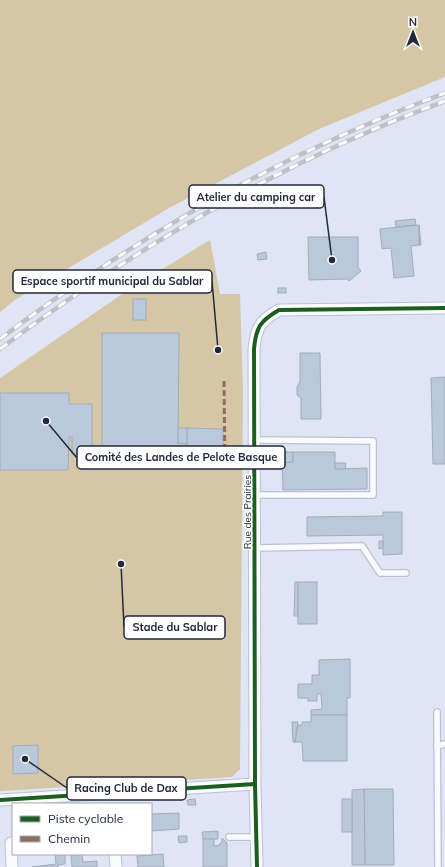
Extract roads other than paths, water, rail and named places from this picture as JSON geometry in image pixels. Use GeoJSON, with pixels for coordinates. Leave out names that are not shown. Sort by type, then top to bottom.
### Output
{"type":"FeatureCollection","features":[{"type":"Feature","properties":{"kind":"street","name":"Rue des Prairies"},"geometry":{"type":"LineString","coordinates":[[257,867],[255,784],[255,332],[267,317],[279,310],[445,308]]}},
{"type":"Feature","properties":{"kind":"street"},"geometry":{"type":"LineString","coordinates":[[0,800],[255,784]]}},
{"type":"Feature","properties":{"kind":"street"},"geometry":{"type":"LineString","coordinates":[[11,843],[12,867]]}},
{"type":"Feature","properties":{"kind":"street"},"geometry":{"type":"LineString","coordinates":[[115,855],[116,867]]}},
{"type":"Feature","properties":{"kind":"lane"},"geometry":{"type":"LineString","coordinates":[[254,440],[372,441],[373,494],[255,494]]}},
{"type":"Feature","properties":{"kind":"lane"},"geometry":{"type":"LineString","coordinates":[[255,548],[362,546],[380,573],[406,573]]}},
{"type":"Feature","properties":{"kind":"lane"},"geometry":{"type":"LineString","coordinates":[[437,712],[438,867]]}},
{"type":"Feature","properties":{"kind":"lane"},"geometry":{"type":"LineString","coordinates":[[437,746],[445,744]]}},
{"type":"Feature","properties":{"kind":"lane"},"geometry":{"type":"LineString","coordinates":[[229,837],[256,837]]}},
{"type":"Feature","properties":{"kind":"railway"},"geometry":{"type":"LineString","coordinates":[[0,339],[104,266],[158,232],[214,200],[327,142],[386,116],[445,93]]}},
{"type":"Feature","properties":{"kind":"railway"},"geometry":{"type":"LineString","coordinates":[[0,349],[52,311],[104,276],[158,241],[214,209],[327,150],[386,124],[445,101]]}},
{"type":"Feature","properties":{"kind":"place","name":"Atelier du camping car"},"geometry":{"type":"Point","coordinates":[332,260]}},
{"type":"Feature","properties":{"kind":"place","name":"Espace sportif municipal du Sablar"},"geometry":{"type":"Point","coordinates":[218,350]}},
{"type":"Feature","properties":{"kind":"place","name":"Comité des Landes de Pelote Basque"},"geometry":{"type":"Point","coordinates":[46,421]}},
{"type":"Feature","properties":{"kind":"place","name":"Stade du Sablar"},"geometry":{"type":"Point","coordinates":[121,564]}},
{"type":"Feature","properties":{"kind":"place","name":"Racing Club de Dax"},"geometry":{"type":"Point","coordinates":[25,759]}}]}
